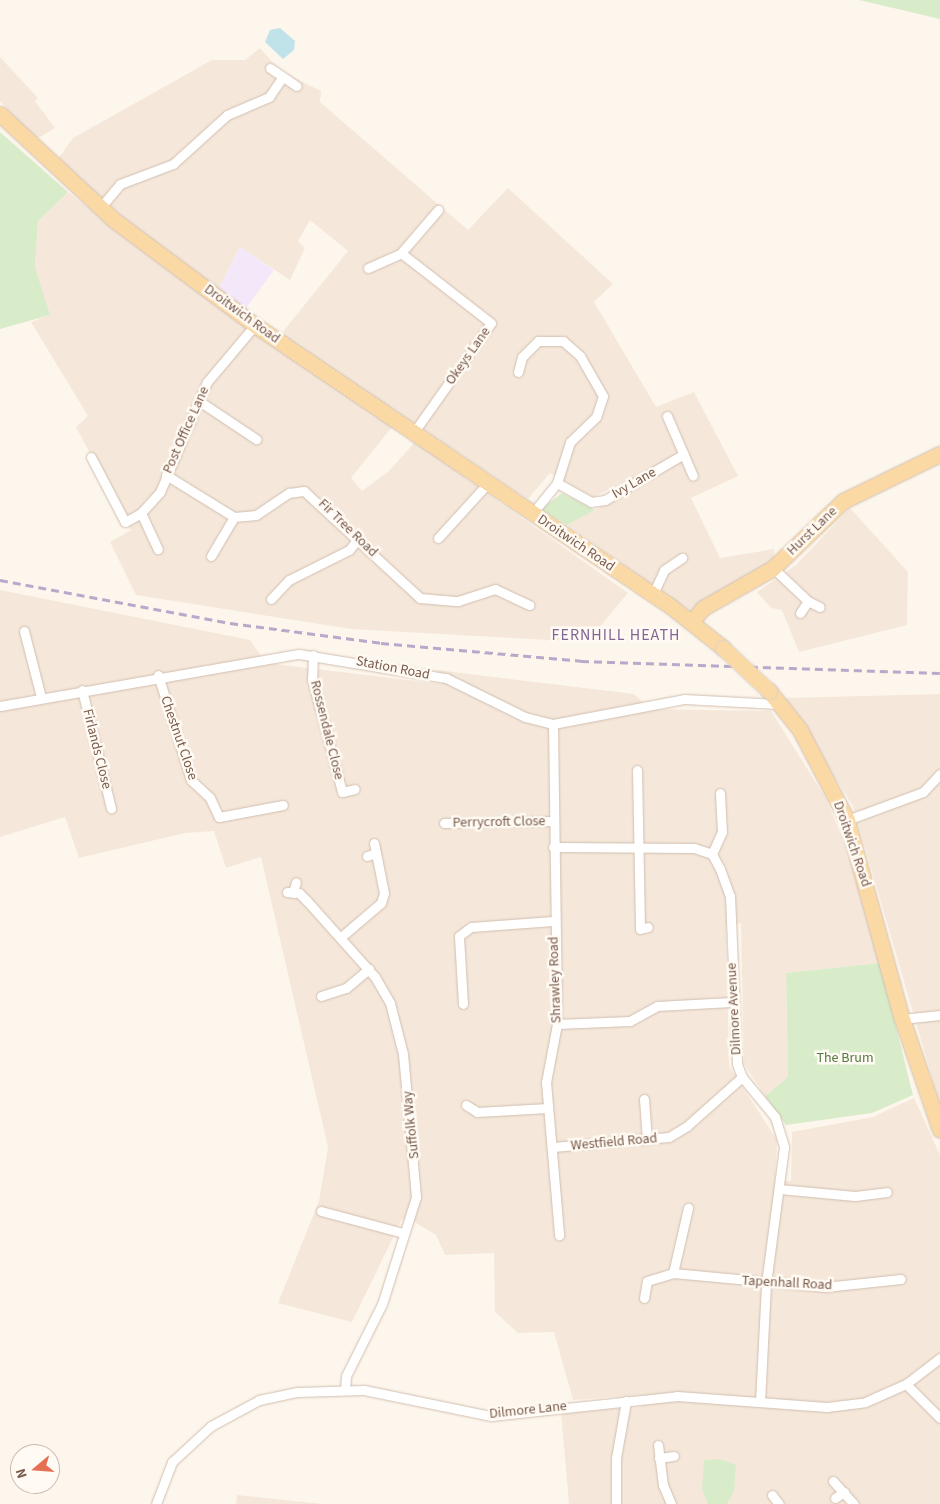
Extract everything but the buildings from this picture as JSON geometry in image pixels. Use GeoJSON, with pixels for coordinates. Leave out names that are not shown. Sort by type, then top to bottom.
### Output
{"type":"FeatureCollection","features":[{"type":"Feature","properties":{"kind":"main road","name":"Droitwich Road"},"geometry":{"type":"LineString","coordinates":[[0,114],[100,208],[255,325],[692,621],[769,691],[800,730],[847,820],[902,1019],[940,1130]]}},
{"type":"Feature","properties":{"kind":"main road","name":"Hurst Lane"},"geometry":{"type":"LineString","coordinates":[[692,621],[703,608],[773,568],[843,501],[940,454]]}},
{"type":"Feature","properties":{"kind":"street"},"geometry":{"type":"LineString","coordinates":[[270,68],[281,79],[297,86]]}},
{"type":"Feature","properties":{"kind":"street"},"geometry":{"type":"LineString","coordinates":[[100,208],[120,184],[173,164],[227,116],[269,97],[281,79]]}},
{"type":"Feature","properties":{"kind":"street"},"geometry":{"type":"LineString","coordinates":[[368,268],[401,254],[438,210]]}},
{"type":"Feature","properties":{"kind":"street","name":"Okeys Lane"},"geometry":{"type":"LineString","coordinates":[[401,254],[491,323],[414,432]]}},
{"type":"Feature","properties":{"kind":"street","name":"Post Office Lane"},"geometry":{"type":"LineString","coordinates":[[141,513],[160,492],[166,474],[207,382],[255,325]]}},
{"type":"Feature","properties":{"kind":"street"},"geometry":{"type":"LineString","coordinates":[[518,372],[525,352],[538,341],[563,341],[580,356],[602,396],[596,417],[570,442],[557,483],[533,513]]}},
{"type":"Feature","properties":{"kind":"street"},"geometry":{"type":"LineString","coordinates":[[198,401],[256,440]]}},
{"type":"Feature","properties":{"kind":"street"},"geometry":{"type":"LineString","coordinates":[[667,416],[693,476]]}},
{"type":"Feature","properties":{"kind":"street","name":"Ivy Lane"},"geometry":{"type":"LineString","coordinates":[[557,483],[591,502],[605,500],[684,454]]}},
{"type":"Feature","properties":{"kind":"street"},"geometry":{"type":"LineString","coordinates":[[91,457],[125,522],[141,513],[158,549]]}},
{"type":"Feature","properties":{"kind":"street"},"geometry":{"type":"LineString","coordinates":[[166,474],[234,517],[211,556]]}},
{"type":"Feature","properties":{"kind":"street"},"geometry":{"type":"LineString","coordinates":[[438,538],[488,483]]}},
{"type":"Feature","properties":{"kind":"street","name":"Fir Tree Road"},"geometry":{"type":"LineString","coordinates":[[234,517],[256,515],[289,493],[304,491],[358,539],[407,590],[420,598],[458,601],[496,589],[529,605]]}},
{"type":"Feature","properties":{"kind":"street"},"geometry":{"type":"LineString","coordinates":[[271,599],[288,580],[349,550],[358,539]]}},
{"type":"Feature","properties":{"kind":"street"},"geometry":{"type":"LineString","coordinates":[[652,594],[664,570],[682,558]]}},
{"type":"Feature","properties":{"kind":"street"},"geometry":{"type":"LineString","coordinates":[[773,568],[808,601],[820,607]]}},
{"type":"Feature","properties":{"kind":"street"},"geometry":{"type":"LineString","coordinates":[[800,614],[808,601]]}},
{"type":"Feature","properties":{"kind":"street"},"geometry":{"type":"LineString","coordinates":[[24,631],[41,698]]}},
{"type":"Feature","properties":{"kind":"street","name":"Station Road"},"geometry":{"type":"LineString","coordinates":[[0,706],[158,675],[313,655],[446,678],[525,717],[553,724],[684,699],[778,704]]}},
{"type":"Feature","properties":{"kind":"street","name":"Rossendale Close"},"geometry":{"type":"LineString","coordinates":[[313,655],[312,679],[342,792],[355,789]]}},
{"type":"Feature","properties":{"kind":"street","name":"Chestnut Close"},"geometry":{"type":"LineString","coordinates":[[158,675],[191,780],[210,798],[219,817],[283,804]]}},
{"type":"Feature","properties":{"kind":"street","name":"Firlands Close"},"geometry":{"type":"LineString","coordinates":[[82,690],[111,808]]}},
{"type":"Feature","properties":{"kind":"street","name":"Shrawley Road"},"geometry":{"type":"LineString","coordinates":[[553,724],[553,921],[557,1024],[548,1067],[548,1108],[553,1147],[559,1235]]}},
{"type":"Feature","properties":{"kind":"street"},"geometry":{"type":"LineString","coordinates":[[637,770],[640,929],[648,928]]}},
{"type":"Feature","properties":{"kind":"street"},"geometry":{"type":"LineString","coordinates":[[847,820],[923,792],[940,774]]}},
{"type":"Feature","properties":{"kind":"street"},"geometry":{"type":"LineString","coordinates":[[553,847],[694,848],[712,854],[722,832],[720,793]]}},
{"type":"Feature","properties":{"kind":"street","name":"Perrycroft Close"},"geometry":{"type":"LineString","coordinates":[[444,823],[553,821]]}},
{"type":"Feature","properties":{"kind":"street"},"geometry":{"type":"LineString","coordinates":[[342,937],[381,903],[384,892],[374,843]]}},
{"type":"Feature","properties":{"kind":"street"},"geometry":{"type":"LineString","coordinates":[[367,856],[376,853]]}},
{"type":"Feature","properties":{"kind":"street","name":"Dilmore Avenue"},"geometry":{"type":"LineString","coordinates":[[712,854],[730,896],[731,1002],[742,1077],[782,1129],[779,1189],[766,1284],[760,1401]]}},
{"type":"Feature","properties":{"kind":"street","name":"Suffolk Way"},"geometry":{"type":"LineString","coordinates":[[296,882],[290,892],[342,937],[369,969],[390,1003],[404,1054],[417,1176],[416,1197],[382,1304],[346,1376],[345,1390]]}},
{"type":"Feature","properties":{"kind":"street"},"geometry":{"type":"LineString","coordinates":[[463,1004],[460,936],[471,927],[553,921]]}},
{"type":"Feature","properties":{"kind":"street"},"geometry":{"type":"LineString","coordinates":[[321,996],[346,988],[369,969]]}},
{"type":"Feature","properties":{"kind":"street"},"geometry":{"type":"LineString","coordinates":[[557,1024],[630,1021],[656,1006],[731,1002]]}},
{"type":"Feature","properties":{"kind":"street"},"geometry":{"type":"LineString","coordinates":[[902,1019],[940,1015]]}},
{"type":"Feature","properties":{"kind":"street","name":"Westfield Road"},"geometry":{"type":"LineString","coordinates":[[553,1147],[669,1137],[687,1126],[742,1077]]}},
{"type":"Feature","properties":{"kind":"street"},"geometry":{"type":"LineString","coordinates":[[644,1099],[647,1140]]}},
{"type":"Feature","properties":{"kind":"street"},"geometry":{"type":"LineString","coordinates":[[466,1105],[477,1112],[548,1108]]}},
{"type":"Feature","properties":{"kind":"street"},"geometry":{"type":"LineString","coordinates":[[779,1189],[855,1196],[887,1192]]}},
{"type":"Feature","properties":{"kind":"street"},"geometry":{"type":"LineString","coordinates":[[644,1298],[647,1282],[673,1273],[688,1208]]}},
{"type":"Feature","properties":{"kind":"street"},"geometry":{"type":"LineString","coordinates":[[320,1211],[403,1233]]}},
{"type":"Feature","properties":{"kind":"street","name":"Tapenhall Road"},"geometry":{"type":"LineString","coordinates":[[673,1273],[766,1284],[825,1287],[901,1279]]}},
{"type":"Feature","properties":{"kind":"street","name":"Dilmore Lane"},"geometry":{"type":"LineString","coordinates":[[156,1504],[172,1462],[211,1426],[259,1400],[345,1390],[492,1416],[677,1396],[827,1407],[865,1402],[906,1384],[940,1358]]}},
{"type":"Feature","properties":{"kind":"street"},"geometry":{"type":"LineString","coordinates":[[906,1384],[940,1418]]}},
{"type":"Feature","properties":{"kind":"street"},"geometry":{"type":"LineString","coordinates":[[616,1504],[616,1458],[626,1401]]}},
{"type":"Feature","properties":{"kind":"street"},"geometry":{"type":"LineString","coordinates":[[658,1446],[670,1504]]}},
{"type":"Feature","properties":{"kind":"street"},"geometry":{"type":"LineString","coordinates":[[659,1458],[674,1456]]}},
{"type":"Feature","properties":{"kind":"street"},"geometry":{"type":"LineString","coordinates":[[833,1481],[854,1504]]}},
{"type":"Feature","properties":{"kind":"street"},"geometry":{"type":"LineString","coordinates":[[835,1498],[844,1492]]}},
{"type":"Feature","properties":{"kind":"street"},"geometry":{"type":"LineString","coordinates":[[772,1495],[778,1504]]}},
{"type":"Feature","properties":{"kind":"shaded area"},"geometry":{"type":"Polygon","coordinates":[[[260,48],[280,71],[321,91],[320,102],[468,230],[508,188],[613,284],[594,302],[656,407],[694,392],[738,476],[691,498],[720,558],[774,549],[774,560],[693,613],[567,525],[613,500],[608,490],[593,497],[550,473],[528,499],[281,334],[348,251],[310,220],[298,241],[305,248],[290,280],[240,247],[218,291],[144,235],[58,159],[73,138],[212,60],[245,60],[260,48]]]}},
{"type":"Feature","properties":{"kind":"shaded area"},"geometry":{"type":"Polygon","coordinates":[[[0,57],[38,98],[35,101],[55,128],[40,137],[32,137],[0,101],[0,57]]]}},
{"type":"Feature","properties":{"kind":"shaded area"},"geometry":{"type":"Polygon","coordinates":[[[68,192],[135,245],[392,427],[351,478],[362,491],[389,471],[415,442],[628,593],[587,642],[351,629],[136,595],[110,542],[131,530],[76,427],[88,416],[31,322],[49,315],[35,267],[38,221],[68,192]]]}},
{"type":"Feature","properties":{"kind":"shaded area"},"geometry":{"type":"Polygon","coordinates":[[[240,247],[274,270],[245,310],[218,291],[240,247]]]}},
{"type":"Feature","properties":{"kind":"shaded area"},"geometry":{"type":"Polygon","coordinates":[[[850,508],[908,572],[907,625],[799,652],[782,610],[771,608],[757,592],[796,565],[850,508]]]}},
{"type":"Feature","properties":{"kind":"shaded area"},"geometry":{"type":"Polygon","coordinates":[[[0,590],[250,640],[266,663],[442,684],[437,670],[634,694],[650,709],[771,711],[825,797],[845,844],[880,963],[786,973],[788,1077],[765,1096],[744,1064],[741,923],[726,925],[729,1066],[777,1140],[775,1181],[791,1181],[792,1132],[873,1117],[914,1098],[940,1155],[940,1504],[569,1504],[561,1412],[641,1407],[641,1395],[573,1400],[554,1332],[518,1333],[495,1312],[494,1253],[445,1255],[436,1235],[413,1221],[402,1219],[352,1322],[278,1303],[319,1201],[328,1147],[261,857],[226,868],[214,831],[185,833],[79,858],[65,817],[0,837],[0,590]]]}},
{"type":"Feature","properties":{"kind":"shaded area"},"geometry":{"type":"Polygon","coordinates":[[[940,694],[940,1105],[853,806],[785,698],[940,694]]]}},
{"type":"Feature","properties":{"kind":"shaded area"},"geometry":{"type":"Polygon","coordinates":[[[237,1495],[322,1504],[236,1504],[237,1495]]]}},
{"type":"Feature","properties":{"kind":"green space"},"geometry":{"type":"Polygon","coordinates":[[[859,0],[940,0],[940,19],[859,0]]]}},
{"type":"Feature","properties":{"kind":"green space"},"geometry":{"type":"Polygon","coordinates":[[[0,132],[68,192],[38,221],[35,267],[50,315],[0,329],[0,132]]]}},
{"type":"Feature","properties":{"kind":"green space"},"geometry":{"type":"Polygon","coordinates":[[[562,493],[595,510],[567,525],[541,509],[562,493]]]}},
{"type":"Feature","properties":{"kind":"green space","name":"The Brum"},"geometry":{"type":"Polygon","coordinates":[[[880,963],[913,1095],[872,1113],[786,1125],[765,1096],[788,1077],[786,973],[880,963]]]}},
{"type":"Feature","properties":{"kind":"green space"},"geometry":{"type":"Polygon","coordinates":[[[720,1459],[736,1465],[734,1492],[727,1504],[708,1504],[702,1489],[704,1460],[720,1459]]]}},
{"type":"Feature","properties":{"kind":"water"},"geometry":{"type":"Polygon","coordinates":[[[280,28],[295,41],[294,50],[283,59],[265,42],[270,30],[280,28]]]}},
{"type":"Feature","properties":{"kind":"railway"},"geometry":{"type":"LineString","coordinates":[[0,580],[230,623],[381,643],[581,661],[940,673]]}},
{"type":"Feature","properties":{"kind":"district","name":"FERNHILL HEATH"},"geometry":{"type":"Point","coordinates":[616,635]}}]}
